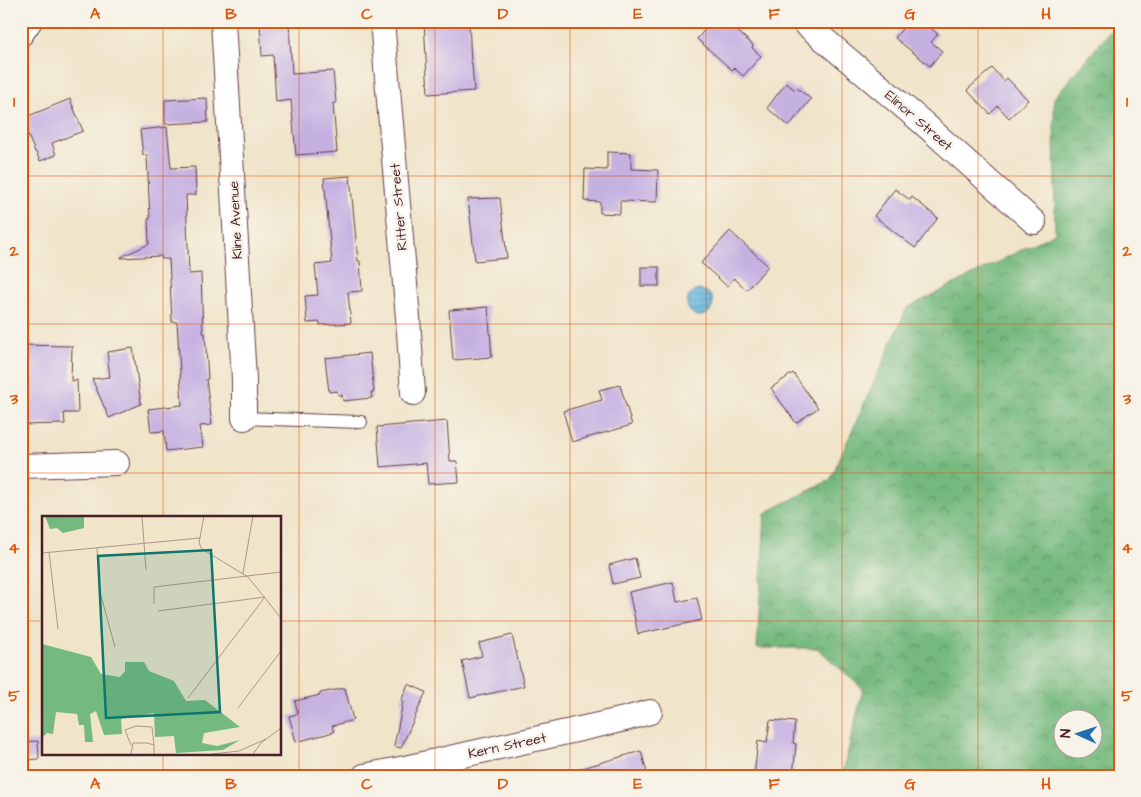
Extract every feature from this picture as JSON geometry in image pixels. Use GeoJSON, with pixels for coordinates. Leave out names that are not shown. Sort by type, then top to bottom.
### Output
{"type":"FeatureCollection","features":[{"type":"Feature","properties":{"kind":"street"},"geometry":{"type":"LineString","coordinates":[[21,34],[30,21]]}},
{"type":"Feature","properties":{"kind":"street","name":"Kline Avenue"},"geometry":{"type":"LineString","coordinates":[[223,21],[242,350],[244,418]]}},
{"type":"Feature","properties":{"kind":"street","name":"Ritter Street"},"geometry":{"type":"LineString","coordinates":[[382,21],[413,393]]}},
{"type":"Feature","properties":{"kind":"street","name":"Elinor Street"},"geometry":{"type":"LineString","coordinates":[[802,21],[922,122],[1034,222]]}},
{"type":"Feature","properties":{"kind":"street"},"geometry":{"type":"LineString","coordinates":[[21,466],[117,463]]}},
{"type":"Feature","properties":{"kind":"street","name":"Kern Street"},"geometry":{"type":"LineString","coordinates":[[364,776],[650,712]]}},
{"type":"Feature","properties":{"kind":"lane"},"geometry":{"type":"LineString","coordinates":[[244,418],[361,422]]}},
{"type":"Feature","properties":{"kind":"green space"},"geometry":{"type":"Polygon","coordinates":[[[1119,21],[1120,776],[842,776],[863,689],[817,648],[757,648],[765,513],[830,480],[907,308],[1055,233],[1054,98],[1119,21]]]}},
{"type":"Feature","properties":{"kind":"water"},"geometry":{"type":"Polygon","coordinates":[[[700,290],[709,294],[713,303],[709,312],[700,316],[691,312],[687,303],[691,294],[700,290]]]}},
{"type":"Feature","properties":{"kind":"building"},"geometry":{"type":"Polygon","coordinates":[[[424,21],[469,21],[474,91],[428,94],[424,21]]]}},
{"type":"Feature","properties":{"kind":"building"},"geometry":{"type":"Polygon","coordinates":[[[712,21],[726,21],[753,45],[752,48],[761,56],[743,76],[734,68],[732,70],[697,39],[712,21]]]}},
{"type":"Feature","properties":{"kind":"building"},"geometry":{"type":"Polygon","coordinates":[[[908,21],[922,21],[938,34],[931,42],[942,51],[930,66],[895,38],[908,21]]]}},
{"type":"Feature","properties":{"kind":"building"},"geometry":{"type":"Polygon","coordinates":[[[289,23],[292,74],[333,71],[336,103],[333,103],[337,152],[296,155],[291,100],[276,102],[273,55],[262,56],[260,25],[289,23]]]}},
{"type":"Feature","properties":{"kind":"building"},"geometry":{"type":"Polygon","coordinates":[[[992,68],[1004,81],[1007,78],[1028,100],[1009,118],[998,106],[990,114],[967,90],[992,68]]]}},
{"type":"Feature","properties":{"kind":"building"},"geometry":{"type":"Polygon","coordinates":[[[786,83],[795,90],[797,88],[811,99],[789,126],[767,108],[786,83]]]}},
{"type":"Feature","properties":{"kind":"building"},"geometry":{"type":"Polygon","coordinates":[[[207,98],[208,122],[165,124],[165,100],[207,98]]]}},
{"type":"Feature","properties":{"kind":"building"},"geometry":{"type":"Polygon","coordinates":[[[70,99],[83,131],[52,143],[56,155],[40,161],[21,119],[70,99]]]}},
{"type":"Feature","properties":{"kind":"building"},"geometry":{"type":"Polygon","coordinates":[[[167,127],[171,168],[195,167],[196,195],[186,195],[189,274],[201,273],[203,333],[205,333],[208,379],[206,379],[212,425],[200,426],[203,447],[166,451],[164,431],[151,432],[148,409],[182,405],[177,322],[172,322],[169,259],[162,259],[161,256],[121,257],[149,244],[148,219],[150,219],[147,155],[143,155],[140,130],[167,127]]]}},
{"type":"Feature","properties":{"kind":"building"},"geometry":{"type":"Polygon","coordinates":[[[607,152],[631,153],[631,169],[658,170],[657,202],[620,201],[620,214],[600,213],[600,202],[584,201],[585,169],[607,170],[607,152]]]}},
{"type":"Feature","properties":{"kind":"building"},"geometry":{"type":"Polygon","coordinates":[[[350,176],[362,291],[348,292],[351,323],[320,325],[320,322],[307,323],[305,296],[318,295],[315,265],[332,263],[324,178],[350,176]]]}},
{"type":"Feature","properties":{"kind":"building"},"geometry":{"type":"Polygon","coordinates":[[[895,189],[910,200],[912,197],[938,218],[915,248],[874,216],[895,189]]]}},
{"type":"Feature","properties":{"kind":"building"},"geometry":{"type":"Polygon","coordinates":[[[500,198],[507,258],[475,261],[468,199],[500,198]]]}},
{"type":"Feature","properties":{"kind":"building"},"geometry":{"type":"Polygon","coordinates":[[[730,231],[768,266],[747,290],[734,278],[727,286],[701,263],[730,231]]]}},
{"type":"Feature","properties":{"kind":"building"},"geometry":{"type":"Polygon","coordinates":[[[641,267],[659,267],[659,286],[641,286],[641,267]]]}},
{"type":"Feature","properties":{"kind":"building"},"geometry":{"type":"Polygon","coordinates":[[[488,307],[492,357],[453,360],[449,310],[488,307]]]}},
{"type":"Feature","properties":{"kind":"building"},"geometry":{"type":"Polygon","coordinates":[[[21,345],[72,346],[71,381],[77,380],[78,413],[64,413],[65,424],[21,425],[21,345]]]}},
{"type":"Feature","properties":{"kind":"building"},"geometry":{"type":"Polygon","coordinates":[[[133,348],[141,404],[109,418],[92,379],[110,377],[107,352],[133,348]]]}},
{"type":"Feature","properties":{"kind":"building"},"geometry":{"type":"Polygon","coordinates":[[[370,353],[374,392],[371,392],[372,398],[343,401],[342,395],[338,395],[337,391],[329,392],[325,358],[370,353]]]}},
{"type":"Feature","properties":{"kind":"building"},"geometry":{"type":"Polygon","coordinates":[[[793,373],[818,408],[796,423],[771,388],[793,373]]]}},
{"type":"Feature","properties":{"kind":"building"},"geometry":{"type":"Polygon","coordinates":[[[620,385],[632,425],[572,442],[563,411],[602,400],[599,390],[620,385]]]}},
{"type":"Feature","properties":{"kind":"building"},"geometry":{"type":"Polygon","coordinates":[[[447,421],[450,461],[457,461],[459,482],[428,484],[426,463],[380,467],[377,427],[447,421]]]}},
{"type":"Feature","properties":{"kind":"building"},"geometry":{"type":"Polygon","coordinates":[[[635,558],[640,578],[613,584],[609,565],[635,558]]]}},
{"type":"Feature","properties":{"kind":"building"},"geometry":{"type":"Polygon","coordinates":[[[673,582],[677,602],[697,598],[702,620],[638,634],[629,592],[673,582]]]}},
{"type":"Feature","properties":{"kind":"building"},"geometry":{"type":"Polygon","coordinates":[[[512,635],[524,686],[470,698],[462,661],[482,656],[479,643],[512,635]]]}},
{"type":"Feature","properties":{"kind":"building"},"geometry":{"type":"Polygon","coordinates":[[[408,684],[426,692],[401,748],[394,746],[403,702],[401,701],[408,684]]]}},
{"type":"Feature","properties":{"kind":"building"},"geometry":{"type":"Polygon","coordinates":[[[345,688],[353,720],[332,726],[334,732],[296,742],[289,716],[298,714],[295,701],[345,688]]]}},
{"type":"Feature","properties":{"kind":"building"},"geometry":{"type":"Polygon","coordinates":[[[770,720],[795,722],[793,743],[796,744],[793,776],[754,776],[758,741],[767,743],[770,720]]]}},
{"type":"Feature","properties":{"kind":"building"},"geometry":{"type":"Polygon","coordinates":[[[38,741],[39,759],[21,760],[21,742],[38,741]]]}},
{"type":"Feature","properties":{"kind":"building"},"geometry":{"type":"Polygon","coordinates":[[[641,751],[648,776],[572,776],[572,771],[641,751]]]}}]}
